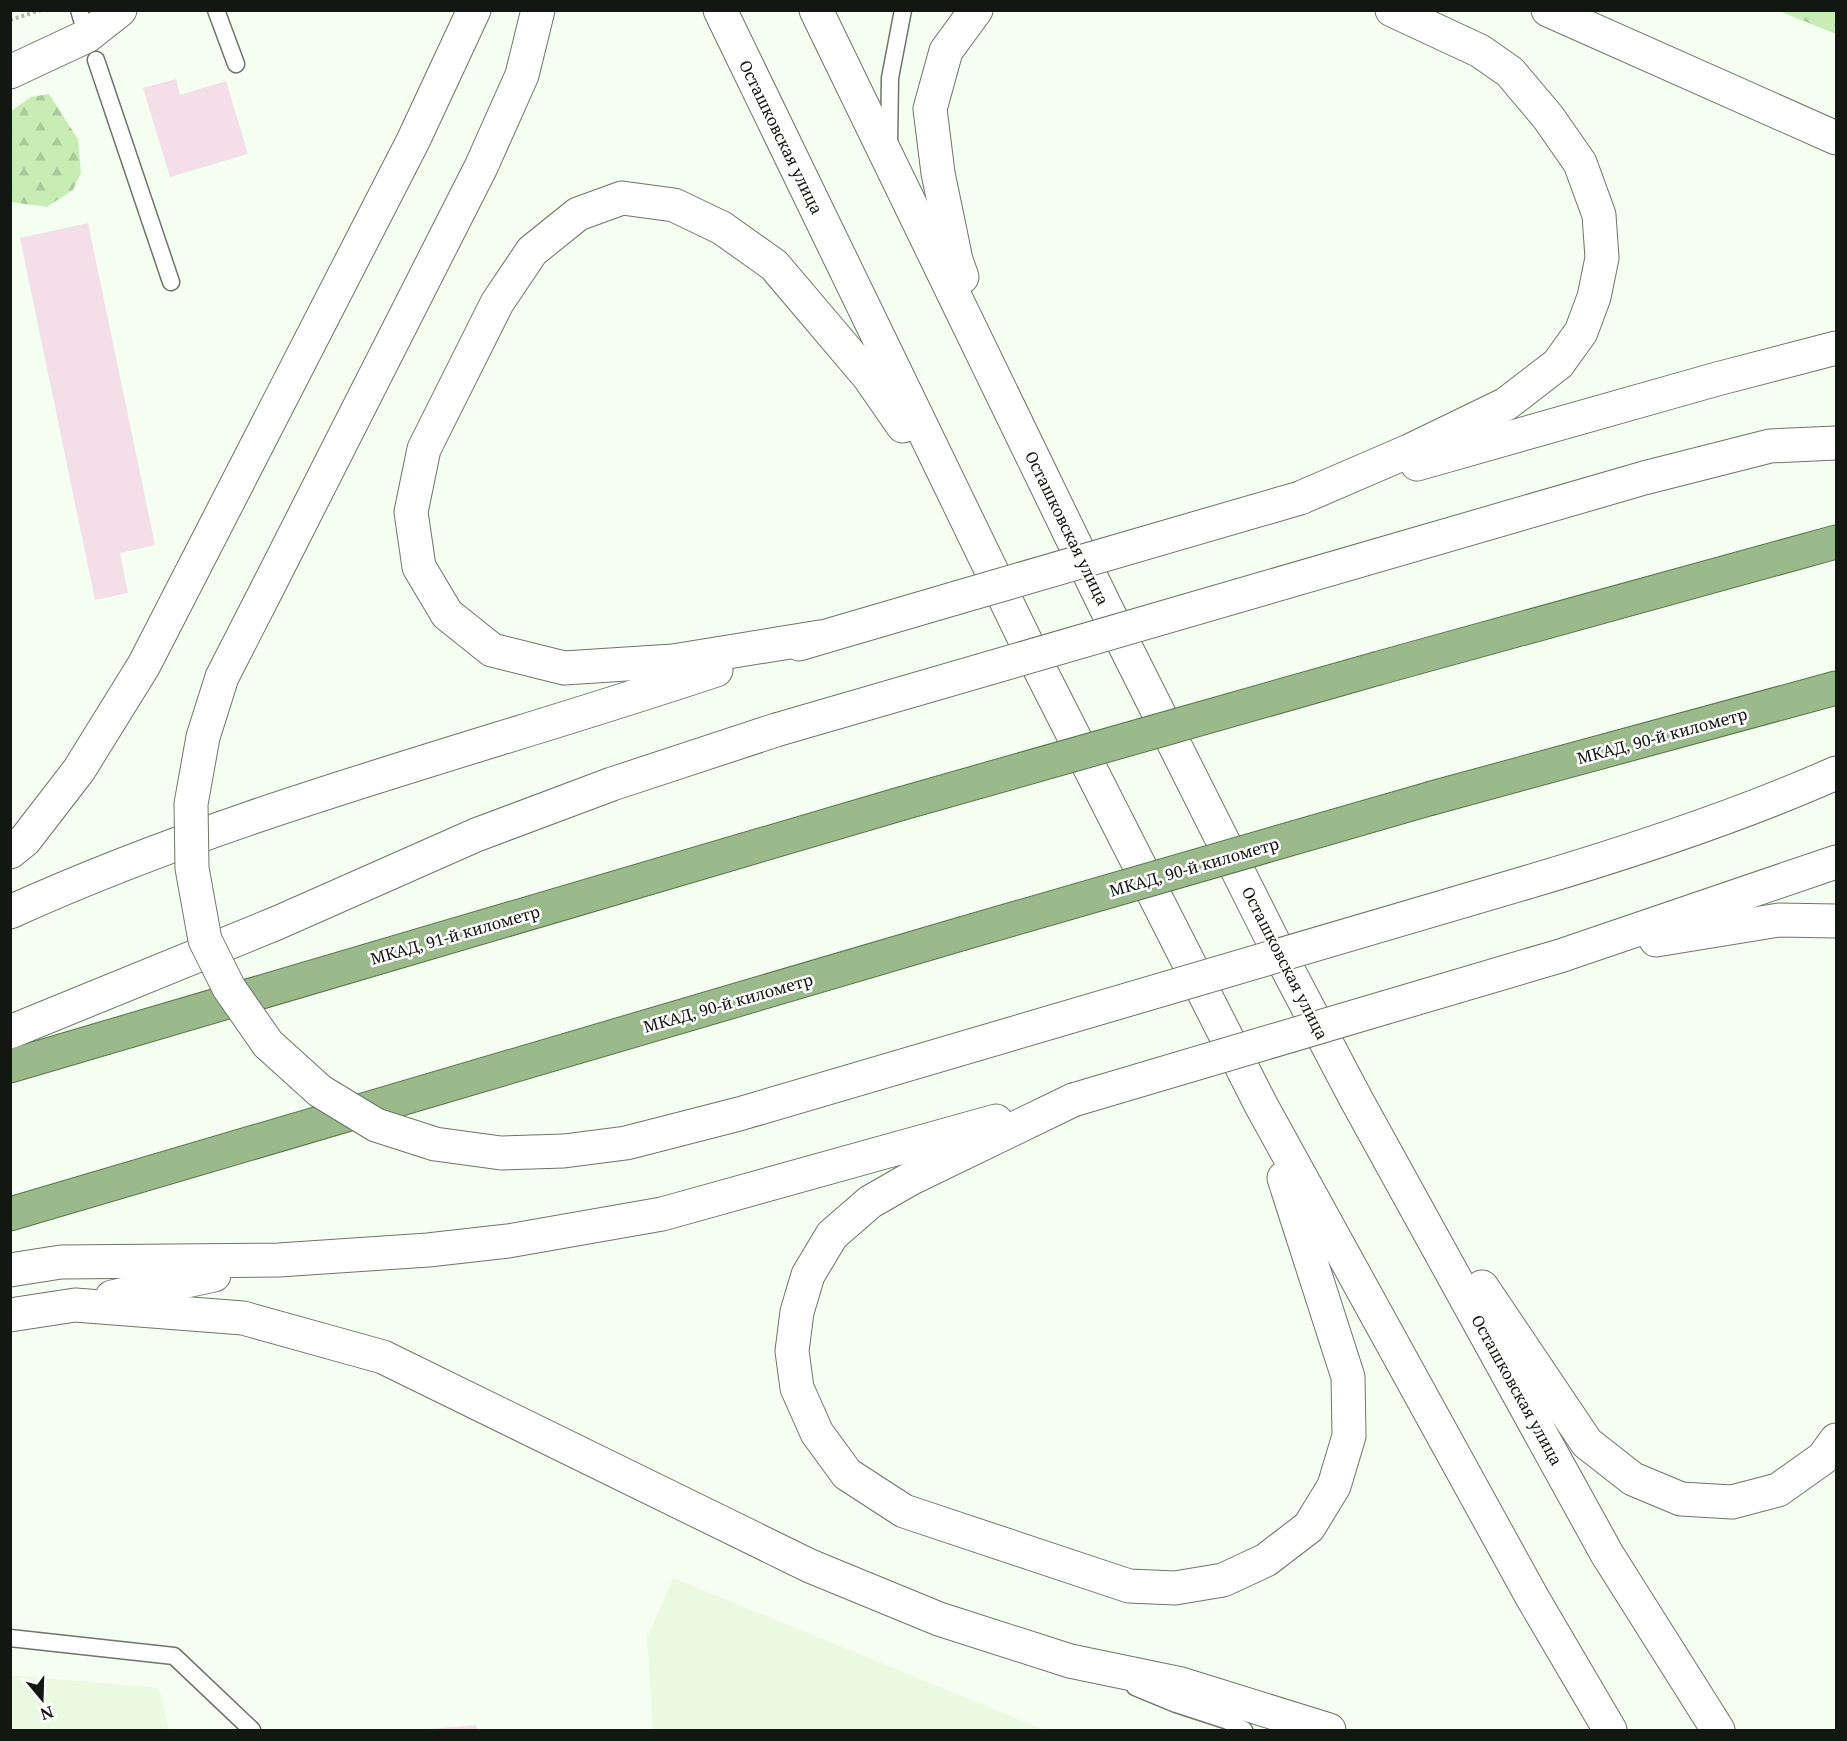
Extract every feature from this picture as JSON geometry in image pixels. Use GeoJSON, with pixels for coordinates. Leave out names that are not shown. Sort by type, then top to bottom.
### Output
{"type":"FeatureCollection","features":[{"type":"Feature","properties":{"kind":"highway","name":"МКАД, 91-й километр"},"geometry":{"type":"LineString","coordinates":[[10,1066],[900,804],[1379,668],[1836,542]]}},
{"type":"Feature","properties":{"kind":"highway","name":"МКАД, 90-й километр"},"geometry":{"type":"LineString","coordinates":[[10,1214],[1432,798],[1836,688]]}},
{"type":"Feature","properties":{"kind":"main road"},"geometry":{"type":"LineString","coordinates":[[10,72],[87,36],[120,10]]}},
{"type":"Feature","properties":{"kind":"main road"},"geometry":{"type":"LineString","coordinates":[[10,852],[25,840],[79,771],[144,665],[414,141],[474,10]]}},
{"type":"Feature","properties":{"kind":"main road"},"geometry":{"type":"LineString","coordinates":[[538,10],[522,75],[481,167],[222,677],[203,737],[191,804],[192,868],[205,940],[229,988],[268,1044],[320,1091],[376,1125],[435,1144],[501,1153],[564,1151],[626,1143],[739,1114],[1633,850],[1716,821],[1836,773]]}},
{"type":"Feature","properties":{"kind":"main road","name":"Осташковская улица"},"geometry":{"type":"LineString","coordinates":[[720,10],[1032,655],[1261,1105],[1532,1597],[1610,1731]]}},
{"type":"Feature","properties":{"kind":"main road","name":"Осташковская улица"},"geometry":{"type":"LineString","coordinates":[[816,10],[1105,606],[1223,842],[1356,1098],[1607,1554],[1718,1731]]}},
{"type":"Feature","properties":{"kind":"main road"},"geometry":{"type":"LineString","coordinates":[[976,10],[946,51],[930,109],[938,173],[956,260],[999,387]]}},
{"type":"Feature","properties":{"kind":"main road"},"geometry":{"type":"LineString","coordinates":[[1300,498],[1408,451],[1506,404],[1558,364],[1581,332],[1594,297],[1602,258],[1599,215],[1580,163],[1548,117],[1510,72],[1480,51],[1392,10]]}},
{"type":"Feature","properties":{"kind":"main road"},"geometry":{"type":"LineString","coordinates":[[1548,10],[1836,138]]}},
{"type":"Feature","properties":{"kind":"main road"},"geometry":{"type":"LineString","coordinates":[[957,500],[869,377],[774,265],[722,228],[674,205],[622,198],[578,214],[532,251],[497,303],[424,449],[411,512],[419,567],[447,614],[492,650],[564,668],[750,653],[820,637],[1717,378],[1836,348]]}},
{"type":"Feature","properties":{"kind":"main road"},"geometry":{"type":"LineString","coordinates":[[10,1032],[277,923],[476,835],[612,784],[776,730],[1644,478],[1770,446],[1836,443]]}},
{"type":"Feature","properties":{"kind":"main road"},"geometry":{"type":"LineString","coordinates":[[10,912],[70,885],[211,831],[394,770],[597,710],[750,653]]}},
{"type":"Feature","properties":{"kind":"main road"},"geometry":{"type":"LineString","coordinates":[[10,1270],[61,1262],[279,1260],[428,1250],[508,1240],[662,1214],[1003,1126],[1073,1100],[1560,956],[1836,862]]}},
{"type":"Feature","properties":{"kind":"main road"},"geometry":{"type":"LineString","coordinates":[[1560,956],[1779,920],[1836,921]]}},
{"type":"Feature","properties":{"kind":"main road"},"geometry":{"type":"LineString","coordinates":[[1356,1098],[1587,1443],[1633,1479],[1681,1499],[1732,1502],[1778,1490],[1823,1458],[1836,1440]]}},
{"type":"Feature","properties":{"kind":"main road"},"geometry":{"type":"LineString","coordinates":[[1003,1126],[870,1202],[832,1235],[808,1275],[796,1312],[792,1351],[798,1388],[817,1433],[848,1473],[904,1511],[1129,1586],[1174,1588],[1223,1580],[1266,1560],[1309,1527],[1334,1486],[1349,1436],[1348,1377],[1261,1105]]}},
{"type":"Feature","properties":{"kind":"main road"},"geometry":{"type":"LineString","coordinates":[[10,1315],[75,1305],[279,1260]]}},
{"type":"Feature","properties":{"kind":"main road"},"geometry":{"type":"LineString","coordinates":[[75,1305],[243,1318],[383,1357],[810,1566],[939,1619],[1070,1661],[1181,1684],[1329,1731]]}},
{"type":"Feature","properties":{"kind":"lane"},"geometry":{"type":"LineString","coordinates":[[216,10],[236,64]]}},
{"type":"Feature","properties":{"kind":"lane"},"geometry":{"type":"LineString","coordinates":[[889,160],[890,78],[903,10]]}},
{"type":"Feature","properties":{"kind":"lane"},"geometry":{"type":"LineString","coordinates":[[87,36],[171,282]]}},
{"type":"Feature","properties":{"kind":"lane"},"geometry":{"type":"LineString","coordinates":[[10,1638],[174,1656],[252,1731]]}},
{"type":"Feature","properties":{"kind":"lane"},"geometry":{"type":"LineString","coordinates":[[1070,1661],[1176,1704],[1228,1721],[1244,1731]]}},
{"type":"Feature","properties":{"kind":"path"},"geometry":{"type":"LineString","coordinates":[[10,20],[41,10]]}},
{"type":"Feature","properties":{"kind":"shaded area"},"geometry":{"type":"Polygon","coordinates":[[[673,1578],[1045,1730],[653,1730],[647,1638],[673,1578]]]}},
{"type":"Feature","properties":{"kind":"shaded area"},"geometry":{"type":"Polygon","coordinates":[[[10,1675],[159,1688],[169,1730],[11,1730],[10,1675]]]}},
{"type":"Feature","properties":{"kind":"green space"},"geometry":{"type":"Polygon","coordinates":[[[1779,11],[1836,11],[1836,34],[1779,11]]]}},
{"type":"Feature","properties":{"kind":"green space"},"geometry":{"type":"Polygon","coordinates":[[[49,94],[78,139],[81,173],[73,190],[47,207],[11,202],[11,111],[31,97],[49,94]]]}},
{"type":"Feature","properties":{"kind":"building"},"geometry":{"type":"Polygon","coordinates":[[[176,79],[180,95],[226,81],[248,154],[170,177],[143,88],[176,79]]]}},
{"type":"Feature","properties":{"kind":"building"},"geometry":{"type":"Polygon","coordinates":[[[88,223],[155,545],[120,553],[128,593],[95,600],[20,238],[88,223]]]}},
{"type":"Feature","properties":{"kind":"building"},"geometry":{"type":"Polygon","coordinates":[[[476,1725],[477,1730],[430,1730],[430,1729],[476,1725]]]}}]}
